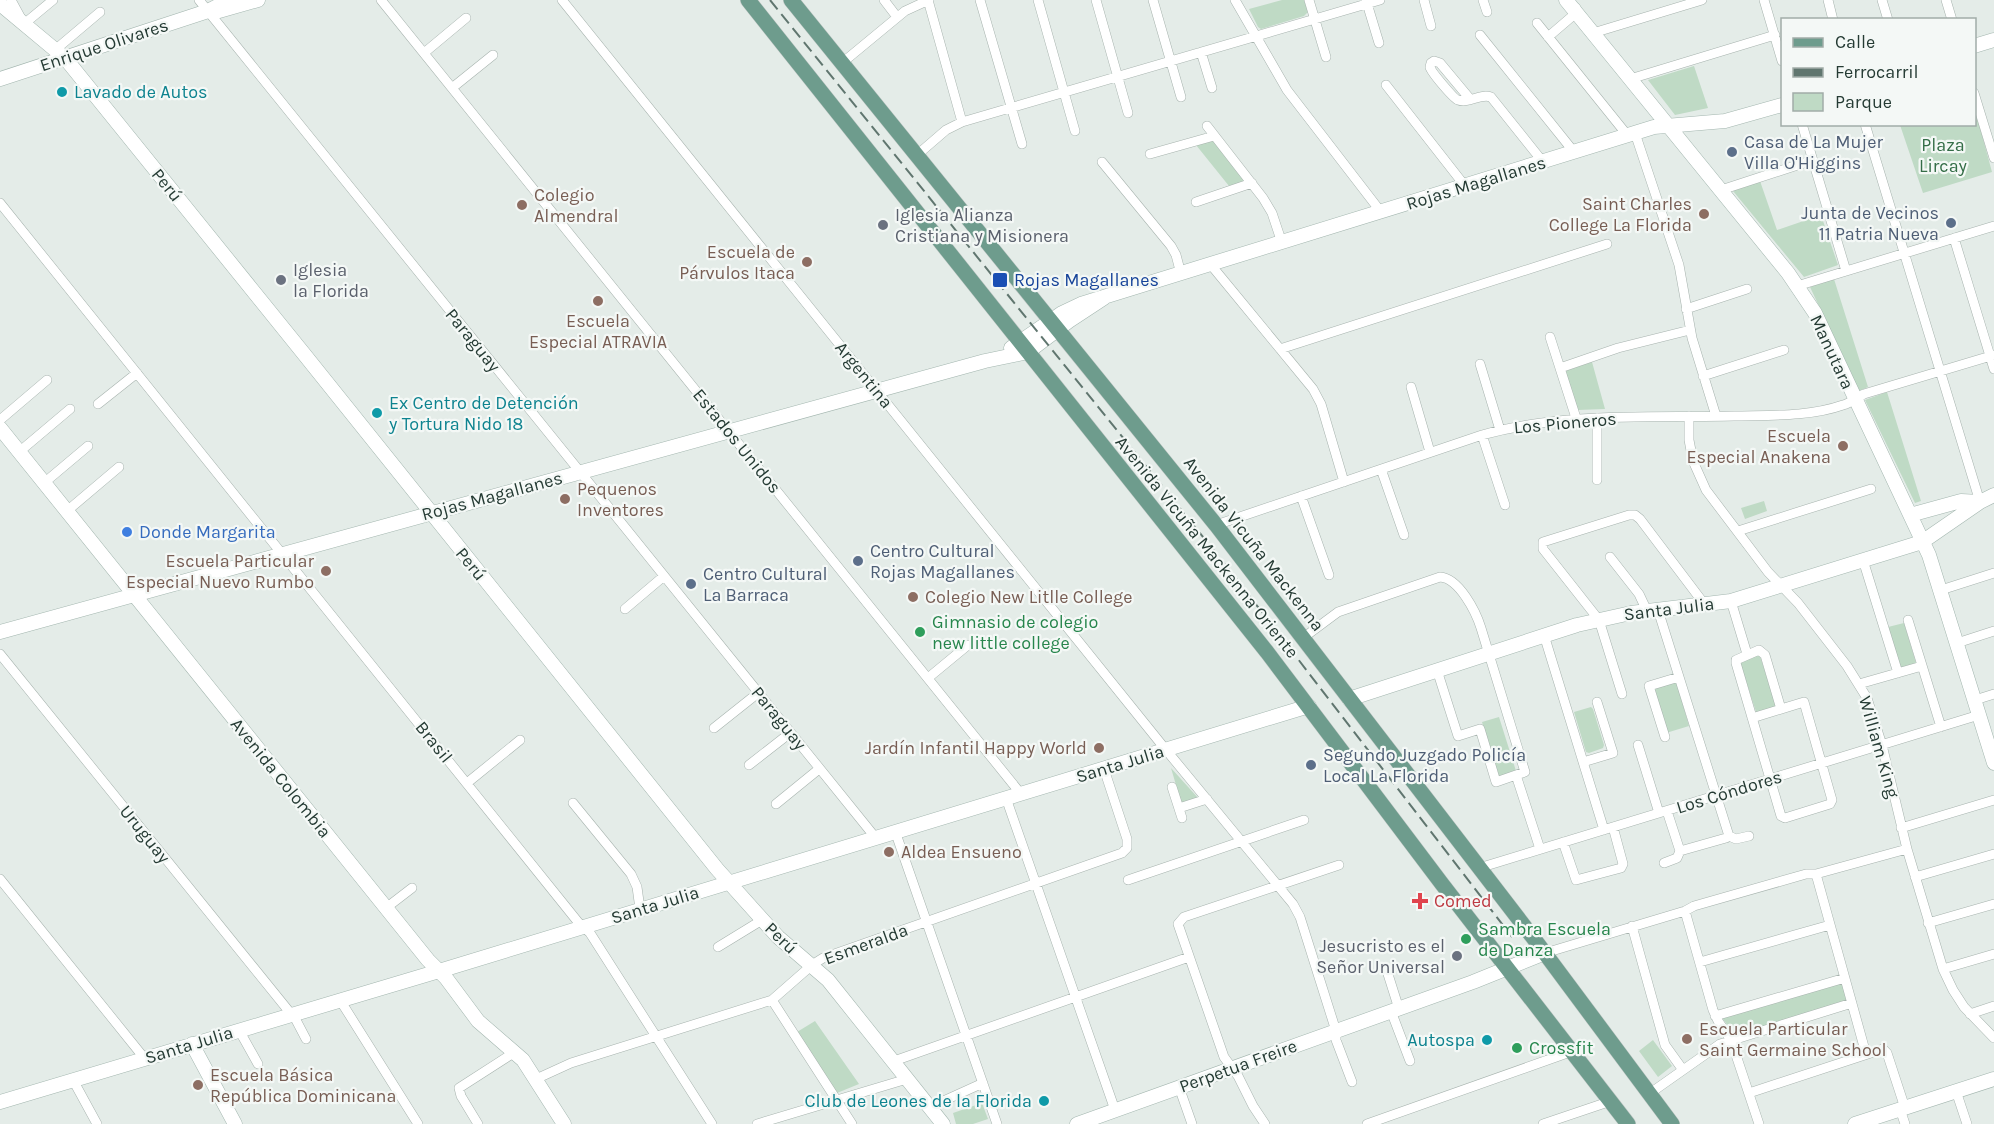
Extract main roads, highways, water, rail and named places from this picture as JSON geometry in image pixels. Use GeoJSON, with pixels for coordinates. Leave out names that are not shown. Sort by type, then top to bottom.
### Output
{"type":"FeatureCollection","features":[{"type":"Feature","properties":{"kind":"main road","name":"Avenida Vicuña Mackenna Oriente"},"geometry":{"type":"LineString","coordinates":[[748,0],[1308,706],[1628,1124]]}},
{"type":"Feature","properties":{"kind":"main road","name":"Avenida Vicuña Mackenna"},"geometry":{"type":"LineString","coordinates":[[791,0],[1216,525],[1545,953],[1672,1124]]}},
{"type":"Feature","properties":{"kind":"railway"},"geometry":{"type":"LineString","coordinates":[[770,0],[1224,563],[1512,937]]}},
{"type":"Feature","properties":{"kind":"place","name":"Lavado de Autos"},"geometry":{"type":"Point","coordinates":[62,92]}},
{"type":"Feature","properties":{"kind":"place","name":"Casa de La Mujer Villa O'Higgins"},"geometry":{"type":"Point","coordinates":[1732,152]}},
{"type":"Feature","properties":{"kind":"place","name":"Colegio Almendral"},"geometry":{"type":"Point","coordinates":[522,205]}},
{"type":"Feature","properties":{"kind":"place","name":"Saint Charles College La Florida"},"geometry":{"type":"Point","coordinates":[1704,214]}},
{"type":"Feature","properties":{"kind":"place","name":"Junta de Vecinos 11 Patria Nueva"},"geometry":{"type":"Point","coordinates":[1951,223]}},
{"type":"Feature","properties":{"kind":"place","name":"Iglesia Alianza Cristiana y Misionera"},"geometry":{"type":"Point","coordinates":[883,225]}},
{"type":"Feature","properties":{"kind":"place","name":"Escuela de Párvulos Itaca"},"geometry":{"type":"Point","coordinates":[807,262]}},
{"type":"Feature","properties":{"kind":"place","name":"Iglesia la Florida"},"geometry":{"type":"Point","coordinates":[281,280]}},
{"type":"Feature","properties":{"kind":"place","name":"Rojas Magallanes"},"geometry":{"type":"Point","coordinates":[1000,280]}},
{"type":"Feature","properties":{"kind":"place","name":"Escuela Especial ATRAVIA"},"geometry":{"type":"Point","coordinates":[598,301]}},
{"type":"Feature","properties":{"kind":"place","name":"Ex Centro de Detención y Tortura Nido 18"},"geometry":{"type":"Point","coordinates":[377,413]}},
{"type":"Feature","properties":{"kind":"place","name":"Escuela Especial Anakena"},"geometry":{"type":"Point","coordinates":[1843,446]}},
{"type":"Feature","properties":{"kind":"place","name":"Pequenos Inventores"},"geometry":{"type":"Point","coordinates":[565,499]}},
{"type":"Feature","properties":{"kind":"place","name":"Donde Margarita"},"geometry":{"type":"Point","coordinates":[127,532]}},
{"type":"Feature","properties":{"kind":"place","name":"Centro Cultural Rojas Magallanes"},"geometry":{"type":"Point","coordinates":[858,561]}},
{"type":"Feature","properties":{"kind":"place","name":"Escuela Particular Especial Nuevo Rumbo"},"geometry":{"type":"Point","coordinates":[326,571]}},
{"type":"Feature","properties":{"kind":"place","name":"Centro Cultural La Barraca"},"geometry":{"type":"Point","coordinates":[691,584]}},
{"type":"Feature","properties":{"kind":"place","name":"Colegio New Litlle College"},"geometry":{"type":"Point","coordinates":[913,597]}},
{"type":"Feature","properties":{"kind":"place","name":"Gimnasio de colegio new little college"},"geometry":{"type":"Point","coordinates":[920,632]}},
{"type":"Feature","properties":{"kind":"place","name":"Jardín Infantil Happy World"},"geometry":{"type":"Point","coordinates":[1099,748]}},
{"type":"Feature","properties":{"kind":"place","name":"Segundo Juzgado Policía Local La Florida"},"geometry":{"type":"Point","coordinates":[1311,765]}},
{"type":"Feature","properties":{"kind":"place","name":"Aldea Ensueno"},"geometry":{"type":"Point","coordinates":[889,852]}},
{"type":"Feature","properties":{"kind":"place","name":"Comed"},"geometry":{"type":"Point","coordinates":[1420,901]}},
{"type":"Feature","properties":{"kind":"place","name":"Sambra Escuela de Danza"},"geometry":{"type":"Point","coordinates":[1466,939]}},
{"type":"Feature","properties":{"kind":"place","name":"Jesucristo es el Señor Universal"},"geometry":{"type":"Point","coordinates":[1457,956]}},
{"type":"Feature","properties":{"kind":"place","name":"Escuela Particular Saint Germaine School"},"geometry":{"type":"Point","coordinates":[1687,1039]}},
{"type":"Feature","properties":{"kind":"place","name":"Autospa"},"geometry":{"type":"Point","coordinates":[1487,1040]}},
{"type":"Feature","properties":{"kind":"place","name":"Crossfit"},"geometry":{"type":"Point","coordinates":[1517,1048]}},
{"type":"Feature","properties":{"kind":"place","name":"Escuela Básica República Dominicana"},"geometry":{"type":"Point","coordinates":[198,1085]}},
{"type":"Feature","properties":{"kind":"place","name":"Club de Leones de la Florida"},"geometry":{"type":"Point","coordinates":[1044,1101]}},
{"type":"Feature","properties":{"kind":"park label","name":"Plaza Lircay"},"geometry":{"type":"Point","coordinates":[1943,155]}}]}
